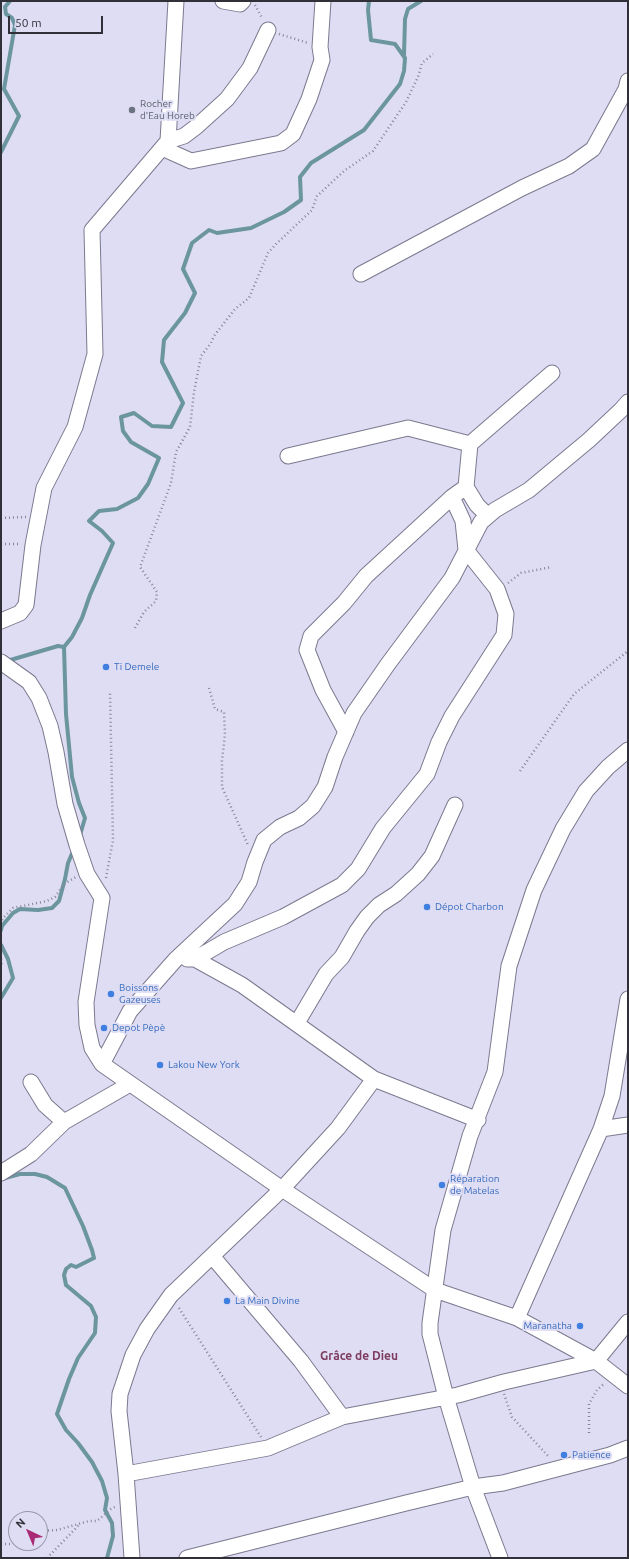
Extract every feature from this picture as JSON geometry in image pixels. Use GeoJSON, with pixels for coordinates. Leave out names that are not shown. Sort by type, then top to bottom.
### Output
{"type":"FeatureCollection","features":[{"type":"Feature","properties":{"kind":"street"},"geometry":{"type":"LineString","coordinates":[[165,145],[176,1]]}},
{"type":"Feature","properties":{"kind":"street"},"geometry":{"type":"LineString","coordinates":[[223,1],[240,4],[243,1]]}},
{"type":"Feature","properties":{"kind":"street"},"geometry":{"type":"LineString","coordinates":[[165,145],[191,161],[281,143],[293,134],[309,99],[322,60],[320,47],[323,1]]}},
{"type":"Feature","properties":{"kind":"street"},"geometry":{"type":"LineString","coordinates":[[1,621],[20,613],[26,605],[34,545],[44,488],[75,427],[95,354],[92,230],[165,145],[184,136],[227,99],[250,68],[268,30]]}},
{"type":"Feature","properties":{"kind":"street"},"geometry":{"type":"LineString","coordinates":[[362,274],[522,188],[569,166],[593,149],[626,89],[628,81]]}},
{"type":"Feature","properties":{"kind":"street"},"geometry":{"type":"LineString","coordinates":[[488,516],[477,505],[466,487],[470,444],[552,373]]}},
{"type":"Feature","properties":{"kind":"street"},"geometry":{"type":"LineString","coordinates":[[102,1064],[130,1012],[176,960],[235,904],[249,882],[264,840],[280,826],[300,818],[313,806],[325,787],[354,713],[388,664],[452,578],[481,522],[529,490],[589,440],[628,402]]}},
{"type":"Feature","properties":{"kind":"street"},"geometry":{"type":"LineString","coordinates":[[288,456],[408,428],[470,444]]}},
{"type":"Feature","properties":{"kind":"street"},"geometry":{"type":"LineString","coordinates":[[346,732],[323,690],[307,650],[311,636],[344,603],[366,576],[452,497],[466,487]]}},
{"type":"Feature","properties":{"kind":"street"},"geometry":{"type":"LineString","coordinates":[[176,960],[195,959],[224,942],[283,917],[342,885],[358,869],[383,828],[428,774],[439,742],[452,716],[504,635],[506,614],[497,589],[466,550],[463,521],[452,497]]}},
{"type":"Feature","properties":{"kind":"street"},"geometry":{"type":"LineString","coordinates":[[1,662],[29,682],[47,719],[56,752],[65,804],[77,845],[87,874],[102,898],[86,1002],[87,1025],[92,1048],[102,1064],[282,1189],[435,1290],[517,1318],[596,1361],[628,1386]]}},
{"type":"Feature","properties":{"kind":"street"},"geometry":{"type":"LineString","coordinates":[[500,1558],[473,1487],[446,1397],[430,1334],[430,1323],[443,1230],[470,1136],[478,1120],[495,1072],[509,966],[534,890],[563,829],[586,791],[608,767],[628,750]]}},
{"type":"Feature","properties":{"kind":"street"},"geometry":{"type":"LineString","coordinates":[[297,1023],[326,974],[342,957],[367,917],[379,905],[396,894],[418,874],[432,856],[455,805]]}},
{"type":"Feature","properties":{"kind":"street"},"geometry":{"type":"LineString","coordinates":[[195,959],[242,985],[374,1079],[478,1120]]}},
{"type":"Feature","properties":{"kind":"street"},"geometry":{"type":"LineString","coordinates":[[517,1318],[601,1129],[612,1096],[628,998]]}},
{"type":"Feature","properties":{"kind":"street"},"geometry":{"type":"LineString","coordinates":[[132,1558],[126,1474],[119,1411],[120,1394],[133,1355],[147,1329],[171,1296],[282,1189],[338,1128],[374,1079]]}},
{"type":"Feature","properties":{"kind":"street"},"geometry":{"type":"LineString","coordinates":[[31,1082],[45,1105],[64,1122]]}},
{"type":"Feature","properties":{"kind":"street"},"geometry":{"type":"LineString","coordinates":[[1,1173],[31,1154],[64,1122],[130,1084]]}},
{"type":"Feature","properties":{"kind":"street"},"geometry":{"type":"LineString","coordinates":[[601,1129],[628,1125]]}},
{"type":"Feature","properties":{"kind":"street"},"geometry":{"type":"LineString","coordinates":[[212,1256],[301,1361],[342,1417]]}},
{"type":"Feature","properties":{"kind":"street"},"geometry":{"type":"LineString","coordinates":[[126,1474],[268,1448],[342,1417],[446,1397],[596,1361],[628,1322]]}},
{"type":"Feature","properties":{"kind":"street"},"geometry":{"type":"LineString","coordinates":[[187,1558],[317,1524],[473,1487],[503,1483],[610,1455],[628,1448]]}},
{"type":"Feature","properties":{"kind":"path"},"geometry":{"type":"LineString","coordinates":[[253,1],[268,30],[320,47]]}},
{"type":"Feature","properties":{"kind":"path"},"geometry":{"type":"LineString","coordinates":[[135,628],[144,612],[156,601],[157,592],[140,567],[171,483],[176,452],[190,427],[194,392],[201,356],[235,309],[249,298],[268,253],[312,210],[317,196],[344,171],[373,151],[406,102],[418,77],[422,63],[434,54]]}},
{"type":"Feature","properties":{"kind":"path"},"geometry":{"type":"LineString","coordinates":[[1,518],[20,518],[39,515]]}},
{"type":"Feature","properties":{"kind":"path"},"geometry":{"type":"LineString","coordinates":[[1,544],[34,545]]}},
{"type":"Feature","properties":{"kind":"path"},"geometry":{"type":"LineString","coordinates":[[497,589],[521,573],[552,567]]}},
{"type":"Feature","properties":{"kind":"path"},"geometry":{"type":"LineString","coordinates":[[520,771],[574,694],[628,651]]}},
{"type":"Feature","properties":{"kind":"path"},"geometry":{"type":"LineString","coordinates":[[209,688],[215,709],[224,712],[225,734],[222,761],[222,788],[255,862]]}},
{"type":"Feature","properties":{"kind":"path"},"geometry":{"type":"LineString","coordinates":[[102,898],[113,840],[110,691]]}},
{"type":"Feature","properties":{"kind":"path"},"geometry":{"type":"LineString","coordinates":[[1,924],[3,918],[13,908],[47,901],[55,897],[64,884],[77,876],[87,874]]}},
{"type":"Feature","properties":{"kind":"path"},"geometry":{"type":"LineString","coordinates":[[1,958],[1,965]]}},
{"type":"Feature","properties":{"kind":"path"},"geometry":{"type":"LineString","coordinates":[[171,1296],[268,1448]]}},
{"type":"Feature","properties":{"kind":"path"},"geometry":{"type":"LineString","coordinates":[[589,1432],[589,1404],[597,1390],[614,1375]]}},
{"type":"Feature","properties":{"kind":"path"},"geometry":{"type":"LineString","coordinates":[[504,1382],[504,1396],[512,1417],[560,1468]]}},
{"type":"Feature","properties":{"kind":"path"},"geometry":{"type":"LineString","coordinates":[[48,1531],[57,1530],[89,1521],[97,1521],[112,1508],[128,1504]]}},
{"type":"Feature","properties":{"kind":"path"},"geometry":{"type":"LineString","coordinates":[[47,1558],[79,1524]]}},
{"type":"Feature","properties":{"kind":"waterway"},"geometry":{"type":"LineString","coordinates":[[1,152],[19,116],[4,89],[15,25],[12,18],[6,14],[5,7],[10,1]]}},
{"type":"Feature","properties":{"kind":"waterway"},"geometry":{"type":"LineString","coordinates":[[64,647],[72,637],[82,618],[90,595],[113,543],[102,531],[89,521],[99,511],[117,509],[138,498],[148,484],[159,458],[131,442],[123,431],[121,417],[134,413],[152,426],[171,427],[183,403],[162,362],[164,340],[185,313],[195,293],[183,269],[192,243],[209,230],[217,233],[251,228],[284,212],[301,200],[300,177],[311,163],[364,130],[400,84],[404,71],[405,58],[395,44],[371,40],[368,10],[369,1]]}},
{"type":"Feature","properties":{"kind":"waterway"},"geometry":{"type":"LineString","coordinates":[[404,55],[405,19],[408,9],[421,1]]}},
{"type":"Feature","properties":{"kind":"waterway"},"geometry":{"type":"LineString","coordinates":[[7,661],[58,646],[64,647],[66,714],[72,777],[85,818],[80,835]]}},
{"type":"Feature","properties":{"kind":"waterway"},"geometry":{"type":"LineString","coordinates":[[1,930],[2,926],[13,913],[20,909],[38,910],[52,908],[59,901],[68,863],[74,849]]}},
{"type":"Feature","properties":{"kind":"waterway"},"geometry":{"type":"LineString","coordinates":[[1,945],[8,959],[13,978],[1,998]]}},
{"type":"Feature","properties":{"kind":"waterway"},"geometry":{"type":"LineString","coordinates":[[5,1178],[20,1174],[35,1174],[47,1177],[65,1188],[83,1226],[92,1250],[94,1258],[76,1267],[71,1265],[66,1269],[64,1275],[66,1285],[91,1306],[96,1317],[95,1333],[78,1358],[57,1414],[66,1430],[92,1462],[102,1481],[107,1498],[105,1510],[112,1523],[113,1536],[107,1558]]}},
{"type":"Feature","properties":{"kind":"place","name":"Rocher d'Eau Horeb"},"geometry":{"type":"Point","coordinates":[132,110]}},
{"type":"Feature","properties":{"kind":"place","name":"Ti Demele"},"geometry":{"type":"Point","coordinates":[106,667]}},
{"type":"Feature","properties":{"kind":"place","name":"Dépot Charbon"},"geometry":{"type":"Point","coordinates":[427,907]}},
{"type":"Feature","properties":{"kind":"place","name":"Boissons Gazeuses"},"geometry":{"type":"Point","coordinates":[111,994]}},
{"type":"Feature","properties":{"kind":"place","name":"Depot Pèpè"},"geometry":{"type":"Point","coordinates":[104,1028]}},
{"type":"Feature","properties":{"kind":"place","name":"Lakou New York"},"geometry":{"type":"Point","coordinates":[160,1065]}},
{"type":"Feature","properties":{"kind":"place","name":"Réparation de Matelas"},"geometry":{"type":"Point","coordinates":[442,1185]}},
{"type":"Feature","properties":{"kind":"place","name":"La Main Divine"},"geometry":{"type":"Point","coordinates":[227,1301]}},
{"type":"Feature","properties":{"kind":"place","name":"Maranatha"},"geometry":{"type":"Point","coordinates":[580,1326]}},
{"type":"Feature","properties":{"kind":"place","name":"Patience"},"geometry":{"type":"Point","coordinates":[564,1455]}},
{"type":"Feature","properties":{"kind":"district","name":"Grâce de Dieu"},"geometry":{"type":"Point","coordinates":[359,1356]}}]}
